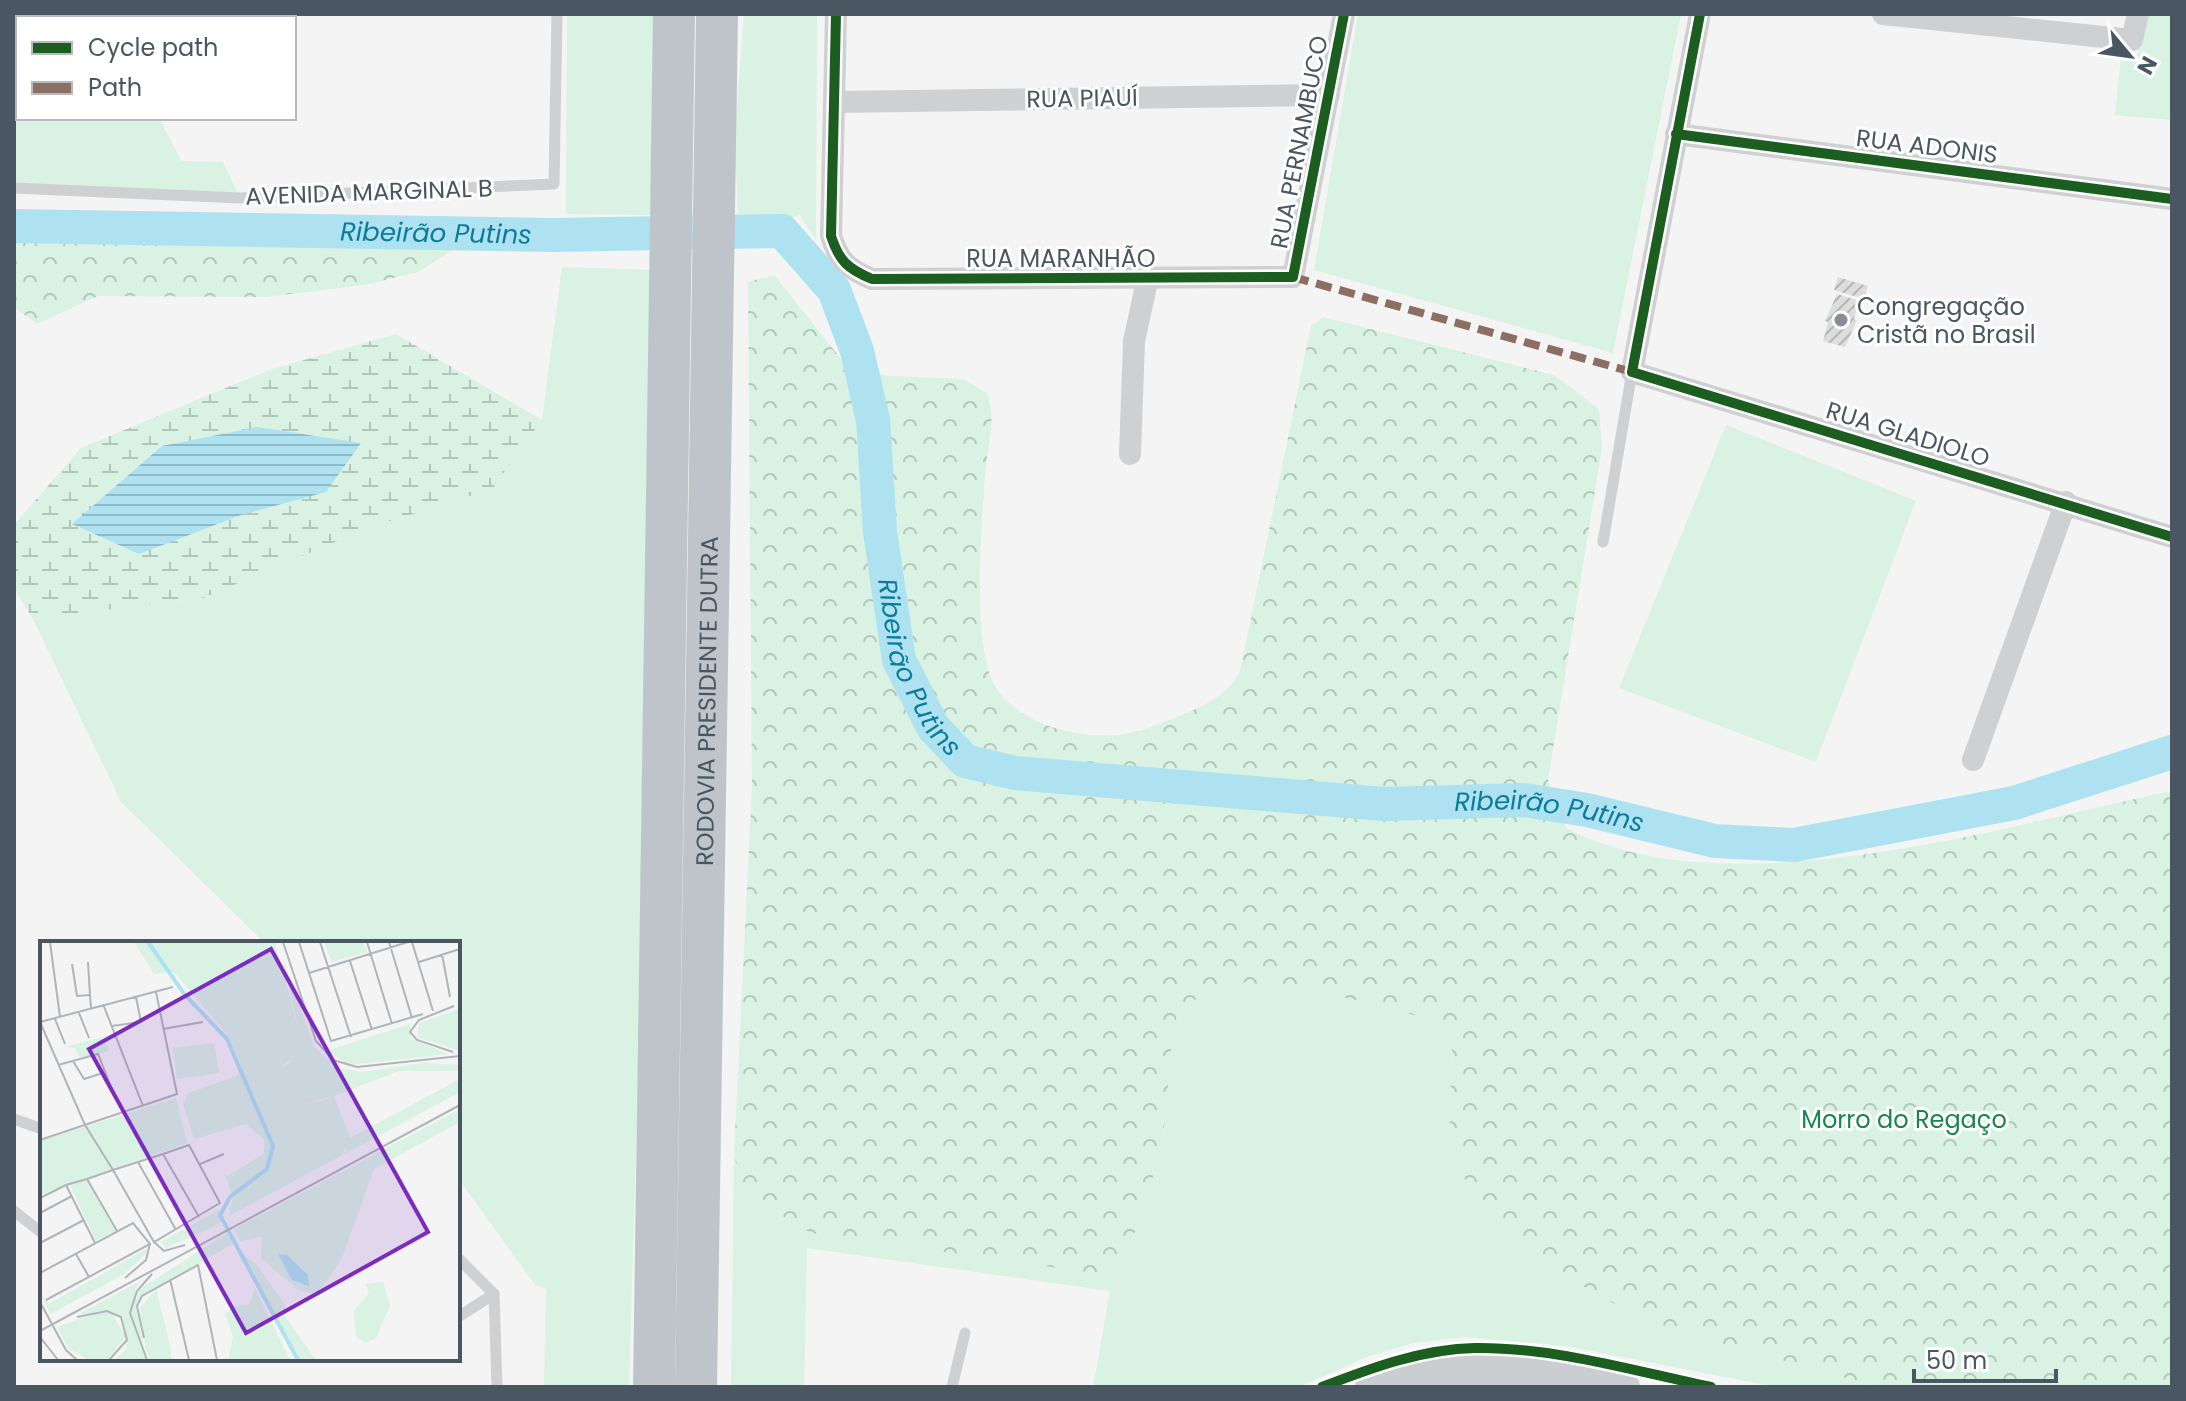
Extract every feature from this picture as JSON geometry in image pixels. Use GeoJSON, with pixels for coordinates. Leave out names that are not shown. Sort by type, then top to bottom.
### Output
{"type":"FeatureCollection","features":[{"type":"Feature","properties":{"kind":"highway","name":"RODOVIA PRESIDENTE DUTRA"},"geometry":{"type":"LineString","coordinates":[[654,1387],[674,14]]}},
{"type":"Feature","properties":{"kind":"highway","name":"RODOVIA PRESIDENTE DUTRA"},"geometry":{"type":"LineString","coordinates":[[696,1387],[717,14]]}},
{"type":"Feature","properties":{"kind":"main road"},"geometry":{"type":"LineString","coordinates":[[1373,1387],[1438,1370],[1493,1366],[1553,1373],[1622,1387]]}},
{"type":"Feature","properties":{"kind":"street"},"geometry":{"type":"LineString","coordinates":[[835,102],[836,14]]}},
{"type":"Feature","properties":{"kind":"street","name":"RUA PERNAMBUCO"},"geometry":{"type":"LineString","coordinates":[[1293,277],[1344,14]]}},
{"type":"Feature","properties":{"kind":"street"},"geometry":{"type":"LineString","coordinates":[[1632,372],[1700,14]]}},
{"type":"Feature","properties":{"kind":"street"},"geometry":{"type":"LineString","coordinates":[[1883,14],[1997,21],[2132,40],[2138,14]]}},
{"type":"Feature","properties":{"kind":"street","name":"RUA PIAUÍ"},"geometry":{"type":"LineString","coordinates":[[835,102],[1329,95]]}},
{"type":"Feature","properties":{"kind":"street","name":"RUA MARANHÃO"},"geometry":{"type":"LineString","coordinates":[[835,102],[831,236],[837,256],[849,269],[872,279],[1293,277]]}},
{"type":"Feature","properties":{"kind":"street","name":"RUA ADONIS"},"geometry":{"type":"LineString","coordinates":[[1676,134],[2172,199]]}},
{"type":"Feature","properties":{"kind":"street"},"geometry":{"type":"LineString","coordinates":[[1130,454],[1134,341],[1148,277]]}},
{"type":"Feature","properties":{"kind":"street","name":"RUA GLADIOLO"},"geometry":{"type":"LineString","coordinates":[[1632,372],[2066,502],[2172,537]]}},
{"type":"Feature","properties":{"kind":"street"},"geometry":{"type":"LineString","coordinates":[[1973,760],[2066,502]]}},
{"type":"Feature","properties":{"kind":"lane","name":"AVENIDA MARGINAL B"},"geometry":{"type":"LineString","coordinates":[[14,188],[240,198],[554,184],[557,14]]}},
{"type":"Feature","properties":{"kind":"lane"},"geometry":{"type":"LineString","coordinates":[[1603,542],[1632,372]]}},
{"type":"Feature","properties":{"kind":"lane"},"geometry":{"type":"LineString","coordinates":[[14,1119],[40,1128]]}},
{"type":"Feature","properties":{"kind":"lane"},"geometry":{"type":"LineString","coordinates":[[14,1211],[40,1231]]}},
{"type":"Feature","properties":{"kind":"lane"},"geometry":{"type":"LineString","coordinates":[[460,1260],[494,1294],[497,1387]]}},
{"type":"Feature","properties":{"kind":"lane"},"geometry":{"type":"LineString","coordinates":[[460,1316],[494,1294]]}},
{"type":"Feature","properties":{"kind":"lane"},"geometry":{"type":"LineString","coordinates":[[952,1387],[965,1333]]}},
{"type":"Feature","properties":{"kind":"green space"},"geometry":{"type":"Polygon","coordinates":[[[14,14],[196,14],[16,16],[16,120],[160,120],[181,161],[223,162],[240,198],[14,188],[14,14]]]}},
{"type":"Feature","properties":{"kind":"green space"},"geometry":{"type":"Polygon","coordinates":[[[567,14],[655,14],[650,215],[566,214],[567,14]]]}},
{"type":"Feature","properties":{"kind":"green space"},"geometry":{"type":"Polygon","coordinates":[[[744,14],[817,14],[816,240],[799,214],[785,224],[738,225],[735,128],[744,14]]]}},
{"type":"Feature","properties":{"kind":"green space"},"geometry":{"type":"Polygon","coordinates":[[[1358,14],[1681,14],[1613,353],[1314,270],[1358,14]]]}},
{"type":"Feature","properties":{"kind":"green space"},"geometry":{"type":"Polygon","coordinates":[[[2147,14],[2172,14],[2172,120],[2115,115],[2121,56],[2137,56],[2147,14]]]}},
{"type":"Feature","properties":{"kind":"green space"},"geometry":{"type":"Polygon","coordinates":[[[14,226],[478,234],[418,272],[365,285],[266,297],[98,296],[37,324],[14,307],[14,226]]]}},
{"type":"Feature","properties":{"kind":"green space"},"geometry":{"type":"Polygon","coordinates":[[[562,267],[655,270],[649,701],[629,1387],[544,1387],[546,1289],[535,1285],[460,1181],[460,941],[263,941],[121,802],[33,619],[203,598],[368,528],[492,489],[542,420],[562,267]]]}},
{"type":"Feature","properties":{"kind":"green space","name":"Morro do Regaço"},"geometry":{"type":"Polygon","coordinates":[[[774,275],[845,364],[888,376],[963,379],[987,393],[991,419],[981,546],[983,642],[988,668],[1001,695],[1022,713],[1047,726],[1093,735],[1119,735],[1144,730],[1204,705],[1234,681],[1240,671],[1311,326],[1323,317],[1554,375],[1599,409],[1602,448],[1548,780],[1566,828],[1631,852],[1704,863],[1783,862],[1866,854],[1948,840],[2172,791],[2172,1387],[1878,1387],[1674,1330],[1598,1296],[1483,1218],[1449,1145],[1452,1039],[1418,1016],[1323,992],[1224,980],[1178,1011],[1162,1139],[1150,1188],[1120,1267],[1102,1274],[811,1233],[744,1187],[734,1156],[752,785],[748,282],[774,275]]]}},
{"type":"Feature","properties":{"kind":"green space"},"geometry":{"type":"Polygon","coordinates":[[[396,334],[542,420],[492,489],[368,528],[203,598],[33,619],[14,589],[14,525],[81,448],[272,369],[396,334]]]}},
{"type":"Feature","properties":{"kind":"green space"},"geometry":{"type":"Polygon","coordinates":[[[1726,425],[1916,501],[1816,762],[1619,688],[1726,425]]]}},
{"type":"Feature","properties":{"kind":"green space"},"geometry":{"type":"Polygon","coordinates":[[[1224,980],[1323,992],[1418,1016],[1452,1039],[1449,1145],[1773,1356],[1878,1387],[1776,1387],[1566,1346],[1464,1337],[1414,1343],[1369,1356],[1299,1387],[1093,1387],[1110,1291],[807,1248],[804,1387],[731,1387],[734,1156],[744,1187],[1163,1137],[1170,1043],[1178,1011],[1224,980]]]}},
{"type":"Feature","properties":{"kind":"water"},"geometry":{"type":"Polygon","coordinates":[[[257,427],[361,443],[326,492],[241,515],[139,554],[72,524],[162,446],[257,427]]]}},
{"type":"Feature","properties":{"kind":"building"},"geometry":{"type":"Polygon","coordinates":[[[1838,277],[1868,286],[1864,299],[1834,290],[1838,277]]]}},
{"type":"Feature","properties":{"kind":"building","name":"Congregação Cristã no Brasil"},"geometry":{"type":"Polygon","coordinates":[[[1837,294],[1859,301],[1854,319],[1857,320],[1845,347],[1823,341],[1828,322],[1825,321],[1837,294]]]}},
{"type":"Feature","properties":{"kind":"waterway","name":"Ribeirão Putins"},"geometry":{"type":"LineString","coordinates":[[14,226],[553,235],[782,231],[834,290],[857,351],[873,420],[880,532],[899,660],[933,727],[965,761],[1015,773],[1384,804],[1524,800],[1587,810],[1715,841],[1794,845],[2014,803],[2172,752]]}},
{"type":"Feature","properties":{"kind":"marked path"},"geometry":{"type":"LineString","coordinates":[[1293,277],[1632,372]]}},
{"type":"Feature","properties":{"kind":"cycle path"},"geometry":{"type":"LineString","coordinates":[[836,14],[831,236],[837,252],[846,263],[872,279],[1293,277],[1344,14]]}},
{"type":"Feature","properties":{"kind":"cycle path"},"geometry":{"type":"LineString","coordinates":[[1700,14],[1632,372],[2172,537]]}},
{"type":"Feature","properties":{"kind":"cycle path"},"geometry":{"type":"LineString","coordinates":[[1676,134],[2172,199]]}},
{"type":"Feature","properties":{"kind":"cycle path"},"geometry":{"type":"LineString","coordinates":[[1322,1387],[1416,1356],[1475,1348],[1534,1351],[1711,1387]]}},
{"type":"Feature","properties":{"kind":"place","name":"Congregação Cristã no Brasil"},"geometry":{"type":"Point","coordinates":[1841,320]}}]}
